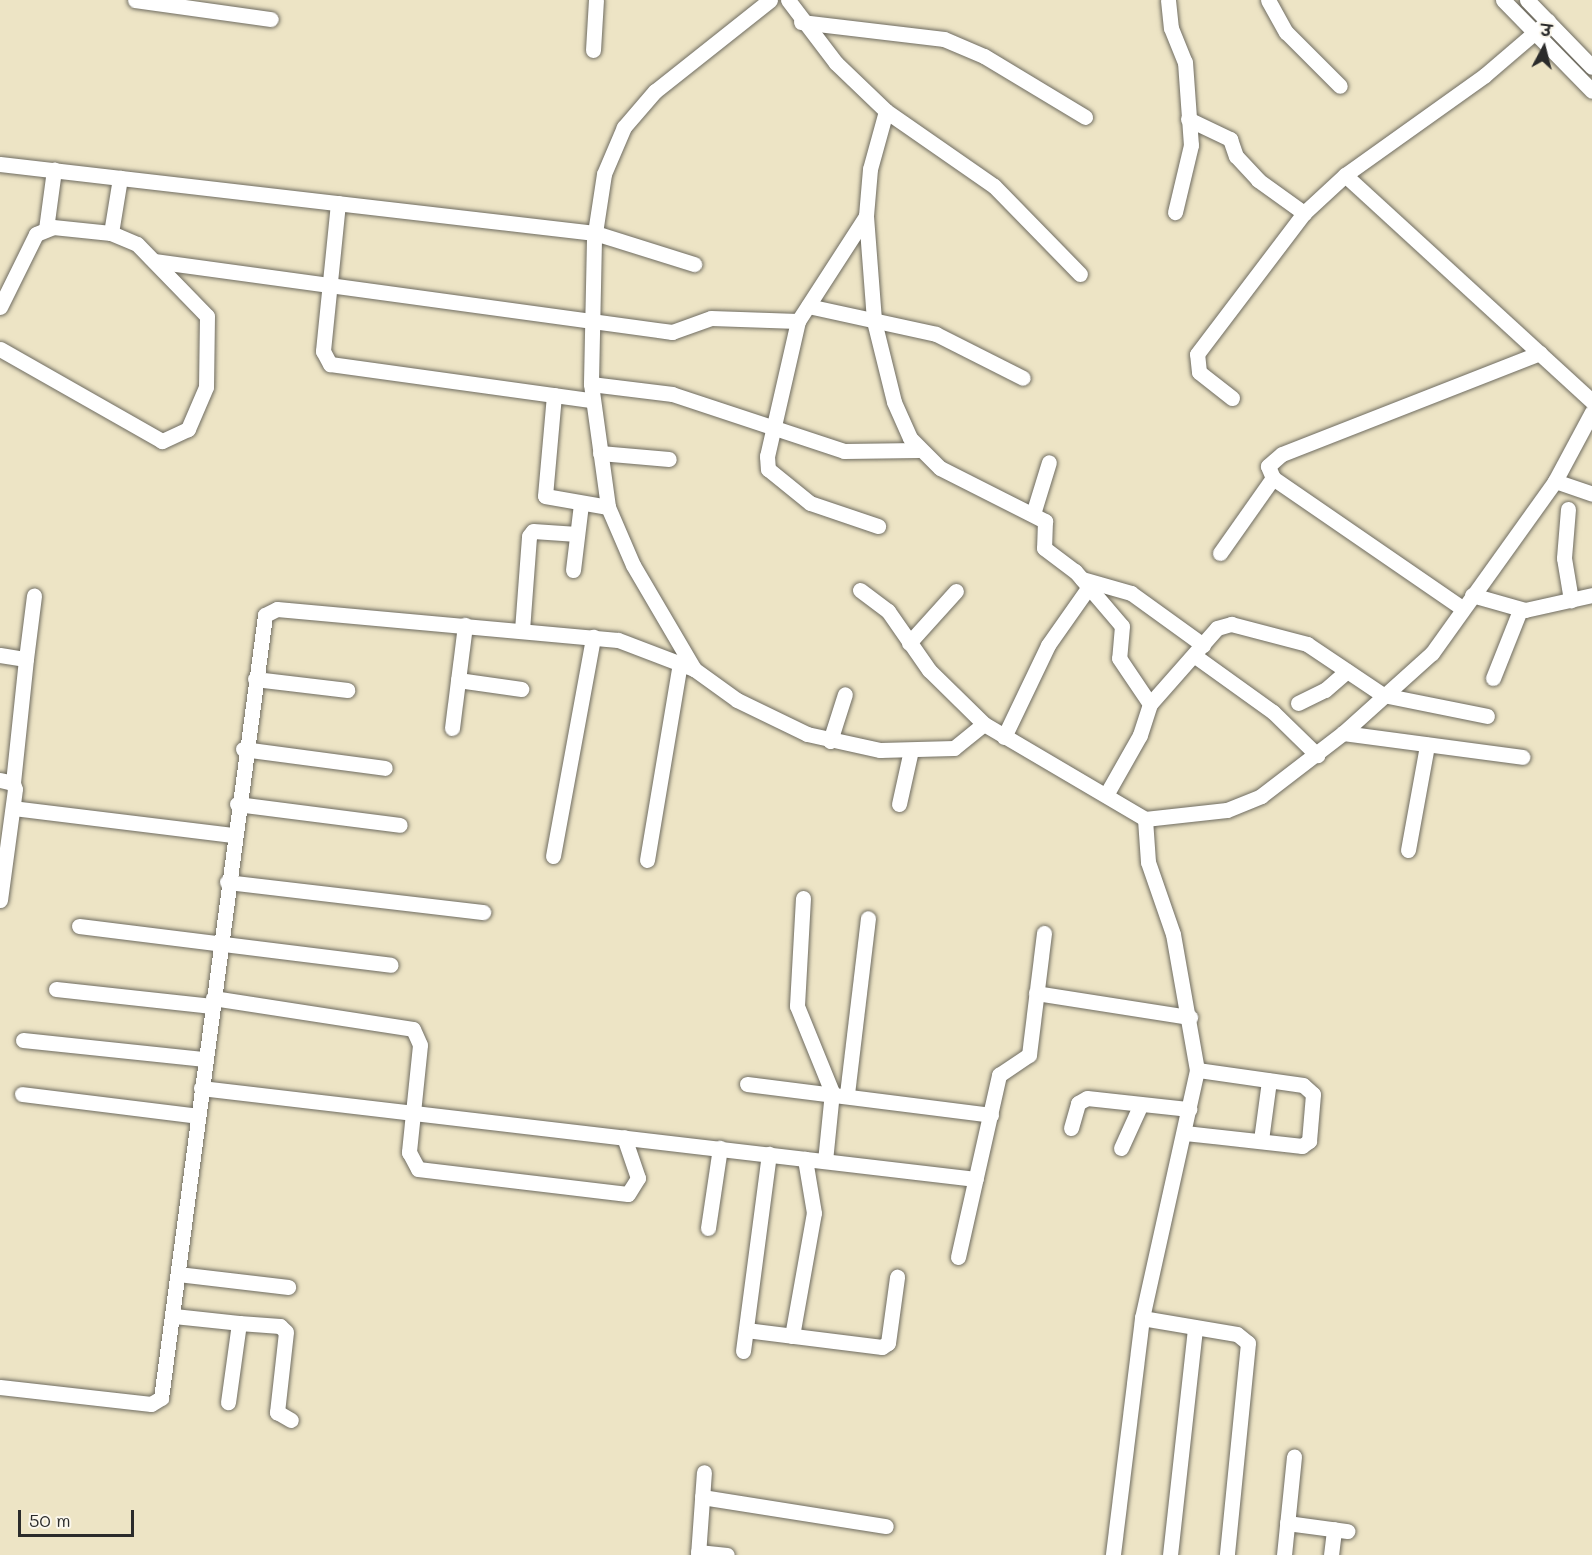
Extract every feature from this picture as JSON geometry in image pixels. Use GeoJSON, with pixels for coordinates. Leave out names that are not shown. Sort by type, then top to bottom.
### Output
{"type":"FeatureCollection","features":[{"type":"Feature","properties":{"kind":"street"},"geometry":{"type":"LineString","coordinates":[[135,0],[271,19]]}},
{"type":"Feature","properties":{"kind":"street"},"geometry":{"type":"LineString","coordinates":[[593,50],[596,0]]}},
{"type":"Feature","properties":{"kind":"street"},"geometry":{"type":"LineString","coordinates":[[646,860],[687,666],[633,565],[608,507],[591,400],[595,233],[604,174],[624,128],[655,91],[770,0]]}},
{"type":"Feature","properties":{"kind":"street"},"geometry":{"type":"LineString","coordinates":[[788,0],[801,22],[886,111],[994,186],[1080,274]]}},
{"type":"Feature","properties":{"kind":"street"},"geometry":{"type":"LineString","coordinates":[[1168,0],[1171,28],[1185,62],[1191,145],[1174,212]]}},
{"type":"Feature","properties":{"kind":"street"},"geometry":{"type":"LineString","coordinates":[[1268,0],[1286,32],[1340,86]]}},
{"type":"Feature","properties":{"kind":"street"},"geometry":{"type":"LineString","coordinates":[[1503,0],[1542,26],[1592,67]]}},
{"type":"Feature","properties":{"kind":"street"},"geometry":{"type":"LineString","coordinates":[[1527,0],[1542,26],[1592,91]]}},
{"type":"Feature","properties":{"kind":"street"},"geometry":{"type":"LineString","coordinates":[[801,22],[944,39],[984,56],[1085,117]]}},
{"type":"Feature","properties":{"kind":"street"},"geometry":{"type":"LineString","coordinates":[[1232,398],[1199,372],[1197,354],[1304,213],[1345,175],[1542,26]]}},
{"type":"Feature","properties":{"kind":"street"},"geometry":{"type":"LineString","coordinates":[[886,111],[870,169],[866,216],[874,321],[894,402],[919,450],[940,468],[1033,514],[1048,527],[1044,549],[1085,584],[1122,626],[1119,658],[1150,704]]}},
{"type":"Feature","properties":{"kind":"street"},"geometry":{"type":"LineString","coordinates":[[1188,119],[1230,139],[1236,156],[1258,180],[1304,213]]}},
{"type":"Feature","properties":{"kind":"street"},"geometry":{"type":"LineString","coordinates":[[0,164],[595,233],[694,264]]}},
{"type":"Feature","properties":{"kind":"street"},"geometry":{"type":"LineString","coordinates":[[46,229],[54,170]]}},
{"type":"Feature","properties":{"kind":"street"},"geometry":{"type":"LineString","coordinates":[[1345,175],[1397,228],[1592,401]]}},
{"type":"Feature","properties":{"kind":"street"},"geometry":{"type":"LineString","coordinates":[[111,233],[120,178]]}},
{"type":"Feature","properties":{"kind":"street"},"geometry":{"type":"LineString","coordinates":[[338,203],[323,351],[330,364],[591,400]]}},
{"type":"Feature","properties":{"kind":"street"},"geometry":{"type":"LineString","coordinates":[[866,216],[798,321],[774,428],[768,470],[810,503],[878,526]]}},
{"type":"Feature","properties":{"kind":"street"},"geometry":{"type":"LineString","coordinates":[[0,307],[36,234],[46,229],[111,233],[137,244],[207,316],[206,387],[188,429],[162,441],[0,349]]}},
{"type":"Feature","properties":{"kind":"street"},"geometry":{"type":"LineString","coordinates":[[154,261],[329,282],[594,324],[672,332],[711,318],[798,321]]}},
{"type":"Feature","properties":{"kind":"street"},"geometry":{"type":"LineString","coordinates":[[808,306],[952,339],[1023,378]]}},
{"type":"Feature","properties":{"kind":"street"},"geometry":{"type":"LineString","coordinates":[[1540,353],[1282,454],[1268,466],[1274,478],[1467,602],[1520,610],[1592,595]]}},
{"type":"Feature","properties":{"kind":"street"},"geometry":{"type":"LineString","coordinates":[[591,384],[672,394],[855,453],[919,450]]}},
{"type":"Feature","properties":{"kind":"street"},"geometry":{"type":"LineString","coordinates":[[554,395],[545,496],[608,507]]}},
{"type":"Feature","properties":{"kind":"street"},"geometry":{"type":"LineString","coordinates":[[860,590],[888,611],[909,643],[984,724],[1004,736],[1145,819],[1227,810],[1286,781],[1343,734],[1383,695],[1432,653],[1555,481],[1592,412]]}},
{"type":"Feature","properties":{"kind":"street"},"geometry":{"type":"LineString","coordinates":[[600,453],[669,459]]}},
{"type":"Feature","properties":{"kind":"street"},"geometry":{"type":"LineString","coordinates":[[1033,514],[1049,462]]}},
{"type":"Feature","properties":{"kind":"street"},"geometry":{"type":"LineString","coordinates":[[1220,553],[1274,478]]}},
{"type":"Feature","properties":{"kind":"street"},"geometry":{"type":"LineString","coordinates":[[1555,481],[1592,494]]}},
{"type":"Feature","properties":{"kind":"street"},"geometry":{"type":"LineString","coordinates":[[573,570],[581,504]]}},
{"type":"Feature","properties":{"kind":"street"},"geometry":{"type":"LineString","coordinates":[[1568,509],[1563,558],[1571,600]]}},
{"type":"Feature","properties":{"kind":"street"},"geometry":{"type":"LineString","coordinates":[[522,630],[529,536],[533,531],[577,534]]}},
{"type":"Feature","properties":{"kind":"street"},"geometry":{"type":"LineString","coordinates":[[1085,584],[1131,593],[1273,711],[1317,755]]}},
{"type":"Feature","properties":{"kind":"street"},"geometry":{"type":"LineString","coordinates":[[1004,736],[1048,645],[1085,584]]}},
{"type":"Feature","properties":{"kind":"street"},"geometry":{"type":"LineString","coordinates":[[909,643],[956,591]]}},
{"type":"Feature","properties":{"kind":"street"},"geometry":{"type":"LineString","coordinates":[[0,896],[5,834],[13,808],[6,781],[34,596]]}},
{"type":"Feature","properties":{"kind":"street"},"geometry":{"type":"LineString","coordinates":[[0,1387],[158,1402],[174,1316],[243,749],[262,622],[271,610],[522,630],[635,645],[687,666],[760,712],[830,741],[911,750],[954,748],[984,724]]}},
{"type":"Feature","properties":{"kind":"street"},"geometry":{"type":"LineString","coordinates":[[1493,678],[1520,610]]}},
{"type":"Feature","properties":{"kind":"street"},"geometry":{"type":"LineString","coordinates":[[1106,795],[1140,735],[1150,704],[1217,628],[1231,624],[1297,639],[1383,695],[1487,716]]}},
{"type":"Feature","properties":{"kind":"street"},"geometry":{"type":"LineString","coordinates":[[452,728],[465,626]]}},
{"type":"Feature","properties":{"kind":"street"},"geometry":{"type":"LineString","coordinates":[[554,856],[593,638]]}},
{"type":"Feature","properties":{"kind":"street"},"geometry":{"type":"LineString","coordinates":[[0,655],[26,658]]}},
{"type":"Feature","properties":{"kind":"street"},"geometry":{"type":"LineString","coordinates":[[1298,702],[1325,690],[1347,671]]}},
{"type":"Feature","properties":{"kind":"street"},"geometry":{"type":"LineString","coordinates":[[255,679],[347,690]]}},
{"type":"Feature","properties":{"kind":"street"},"geometry":{"type":"LineString","coordinates":[[458,680],[520,689]]}},
{"type":"Feature","properties":{"kind":"street"},"geometry":{"type":"LineString","coordinates":[[830,741],[845,694]]}},
{"type":"Feature","properties":{"kind":"street"},"geometry":{"type":"LineString","coordinates":[[1343,734],[1522,757]]}},
{"type":"Feature","properties":{"kind":"street"},"geometry":{"type":"LineString","coordinates":[[1408,850],[1427,745]]}},
{"type":"Feature","properties":{"kind":"street"},"geometry":{"type":"LineString","coordinates":[[243,749],[385,768]]}},
{"type":"Feature","properties":{"kind":"street"},"geometry":{"type":"LineString","coordinates":[[899,804],[911,750]]}},
{"type":"Feature","properties":{"kind":"street"},"geometry":{"type":"LineString","coordinates":[[237,804],[400,825]]}},
{"type":"Feature","properties":{"kind":"street"},"geometry":{"type":"LineString","coordinates":[[13,808],[233,836]]}},
{"type":"Feature","properties":{"kind":"street"},"geometry":{"type":"LineString","coordinates":[[1113,1555],[1142,1318],[1197,1070],[1190,1017],[1173,934],[1148,862],[1145,819]]}},
{"type":"Feature","properties":{"kind":"street"},"geometry":{"type":"LineString","coordinates":[[227,882],[483,912]]}},
{"type":"Feature","properties":{"kind":"street"},"geometry":{"type":"LineString","coordinates":[[803,898],[797,1006],[839,1093]]}},
{"type":"Feature","properties":{"kind":"street"},"geometry":{"type":"LineString","coordinates":[[825,1161],[839,1093],[868,918]]}},
{"type":"Feature","properties":{"kind":"street"},"geometry":{"type":"LineString","coordinates":[[79,926],[391,965]]}},
{"type":"Feature","properties":{"kind":"street"},"geometry":{"type":"LineString","coordinates":[[958,1257],[1002,1069],[1027,1060],[1044,933]]}},
{"type":"Feature","properties":{"kind":"street"},"geometry":{"type":"LineString","coordinates":[[56,989],[212,1002],[413,1029],[420,1045],[409,1152],[418,1169],[628,1194],[638,1178],[624,1137]]}},
{"type":"Feature","properties":{"kind":"street"},"geometry":{"type":"LineString","coordinates":[[1036,993],[1190,1017]]}},
{"type":"Feature","properties":{"kind":"street"},"geometry":{"type":"LineString","coordinates":[[22,1040],[205,1059]]}},
{"type":"Feature","properties":{"kind":"street"},"geometry":{"type":"LineString","coordinates":[[1185,1132],[1302,1146],[1309,1141],[1312,1091],[1269,1081],[1197,1070]]}},
{"type":"Feature","properties":{"kind":"street"},"geometry":{"type":"LineString","coordinates":[[1261,1140],[1269,1081]]}},
{"type":"Feature","properties":{"kind":"street"},"geometry":{"type":"LineString","coordinates":[[747,1084],[839,1093],[991,1115]]}},
{"type":"Feature","properties":{"kind":"street"},"geometry":{"type":"LineString","coordinates":[[201,1088],[976,1179]]}},
{"type":"Feature","properties":{"kind":"street"},"geometry":{"type":"LineString","coordinates":[[22,1094],[198,1116]]}},
{"type":"Feature","properties":{"kind":"street"},"geometry":{"type":"LineString","coordinates":[[1071,1128],[1078,1103],[1087,1098],[1190,1109]]}},
{"type":"Feature","properties":{"kind":"street"},"geometry":{"type":"LineString","coordinates":[[1121,1148],[1141,1104]]}},
{"type":"Feature","properties":{"kind":"street"},"geometry":{"type":"LineString","coordinates":[[708,1228],[720,1148]]}},
{"type":"Feature","properties":{"kind":"street"},"geometry":{"type":"LineString","coordinates":[[743,1351],[769,1155]]}},
{"type":"Feature","properties":{"kind":"street"},"geometry":{"type":"LineString","coordinates":[[792,1336],[814,1213],[805,1159]]}},
{"type":"Feature","properties":{"kind":"street"},"geometry":{"type":"LineString","coordinates":[[178,1274],[288,1287]]}},
{"type":"Feature","properties":{"kind":"street"},"geometry":{"type":"LineString","coordinates":[[746,1330],[882,1347],[888,1343],[897,1277]]}},
{"type":"Feature","properties":{"kind":"street"},"geometry":{"type":"LineString","coordinates":[[174,1316],[280,1326],[286,1332],[277,1412],[291,1420]]}},
{"type":"Feature","properties":{"kind":"street"},"geometry":{"type":"LineString","coordinates":[[1142,1318],[1237,1334],[1248,1343],[1227,1555]]}},
{"type":"Feature","properties":{"kind":"street"},"geometry":{"type":"LineString","coordinates":[[228,1402],[239,1323]]}},
{"type":"Feature","properties":{"kind":"street"},"geometry":{"type":"LineString","coordinates":[[1170,1555],[1195,1327]]}},
{"type":"Feature","properties":{"kind":"street"},"geometry":{"type":"LineString","coordinates":[[1284,1555],[1294,1457]]}},
{"type":"Feature","properties":{"kind":"street"},"geometry":{"type":"LineString","coordinates":[[704,1472],[698,1553],[727,1555]]}},
{"type":"Feature","properties":{"kind":"street"},"geometry":{"type":"LineString","coordinates":[[702,1497],[886,1526]]}},
{"type":"Feature","properties":{"kind":"street"},"geometry":{"type":"LineString","coordinates":[[1287,1523],[1340,1530],[1331,1555]]}}]}
